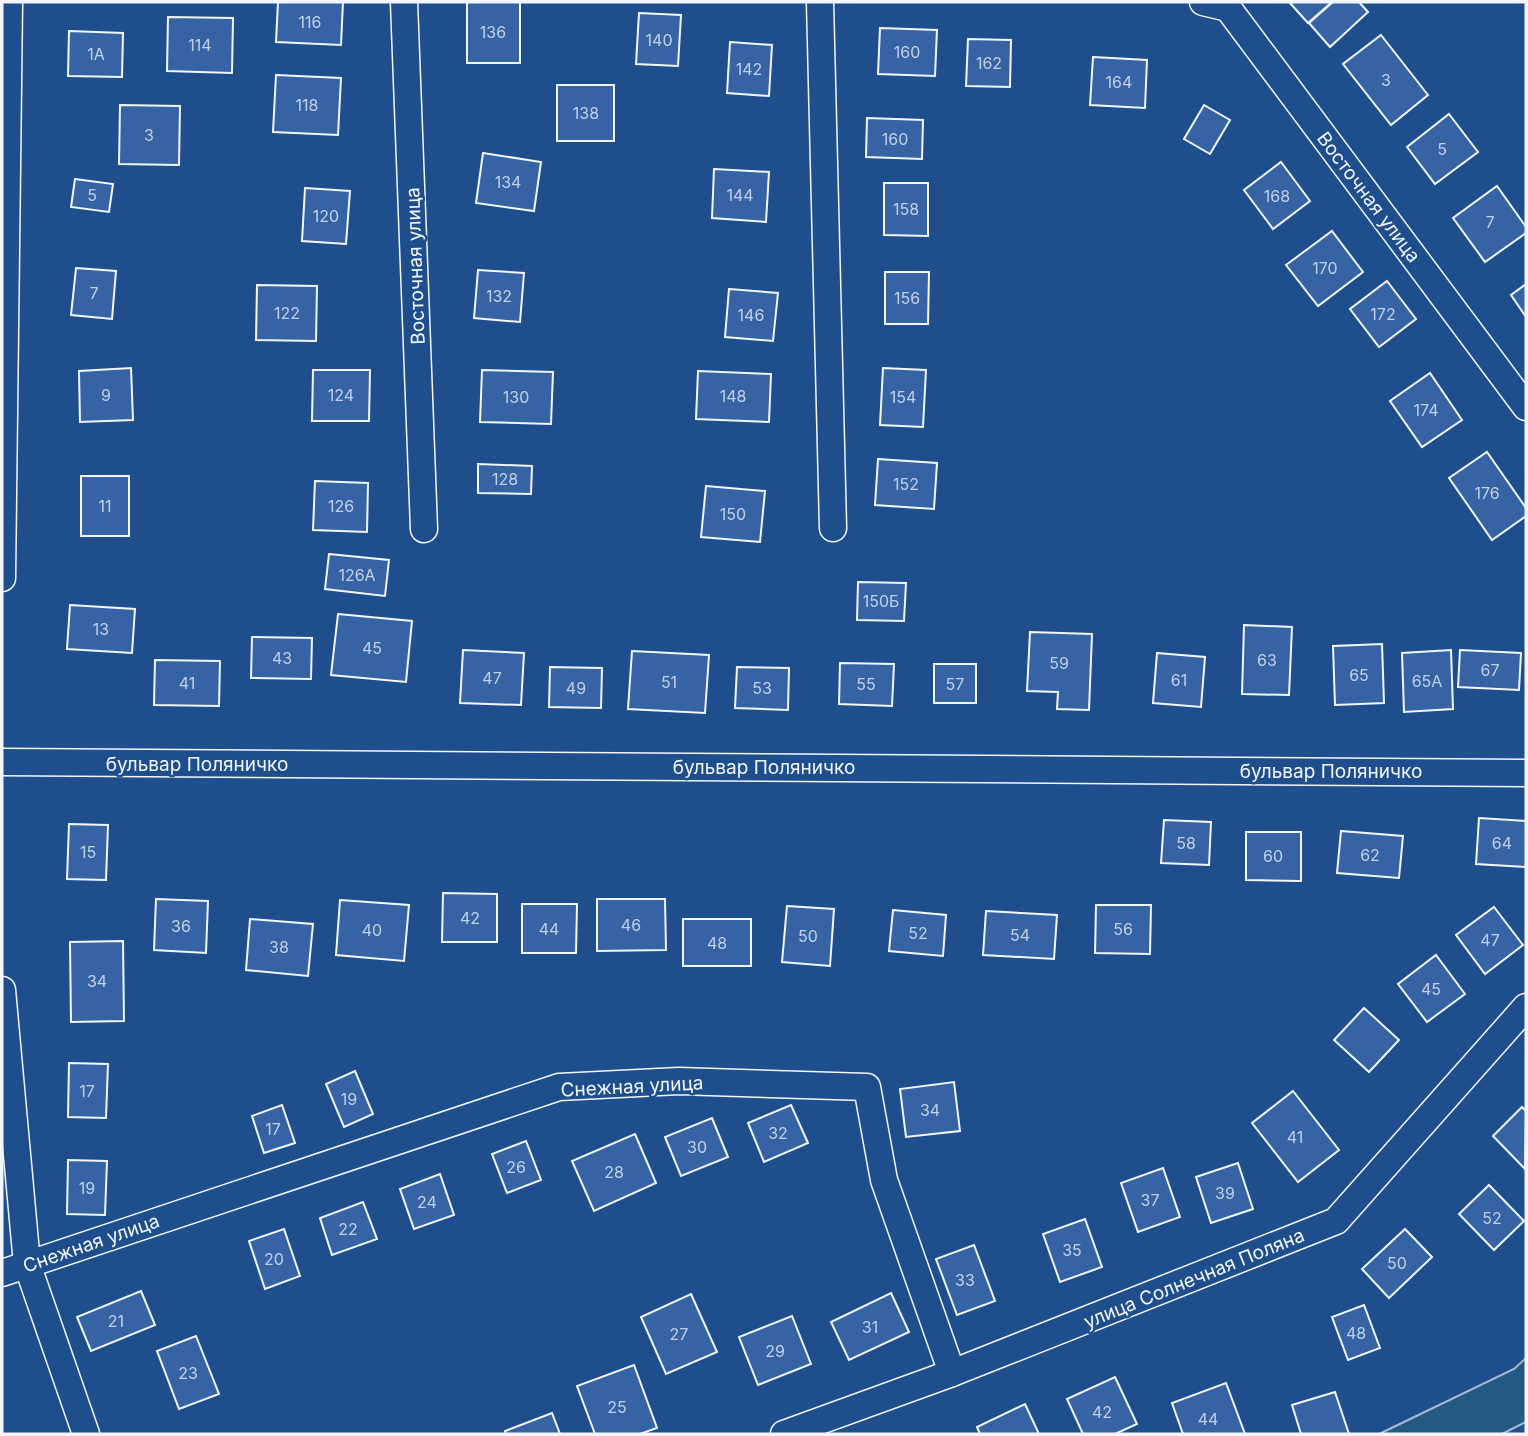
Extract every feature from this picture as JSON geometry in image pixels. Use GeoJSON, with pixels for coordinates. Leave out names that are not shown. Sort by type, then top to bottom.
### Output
{"type":"FeatureCollection","features":[{"type":"Feature","properties":{"kind":"street"},"geometry":{"type":"LineString","coordinates":[[2,578],[9,2]]}},
{"type":"Feature","properties":{"kind":"street","name":"Восточная улица"},"geometry":{"type":"LineString","coordinates":[[404,2],[424,529]]}},
{"type":"Feature","properties":{"kind":"street"},"geometry":{"type":"LineString","coordinates":[[820,2],[833,528]]}},
{"type":"Feature","properties":{"kind":"street","name":"Восточная улица"},"geometry":{"type":"LineString","coordinates":[[1203,2],[1228,8],[1526,407]]}},
{"type":"Feature","properties":{"kind":"street","name":"бульвар Поляничко"},"geometry":{"type":"LineString","coordinates":[[2,762],[1526,773]]}},
{"type":"Feature","properties":{"kind":"street"},"geometry":{"type":"LineString","coordinates":[[2,990],[27,1264],[86,1434]]}},
{"type":"Feature","properties":{"kind":"street","name":"улица Солнечная Поляна"},"geometry":{"type":"LineString","coordinates":[[784,1434],[952,1373],[1336,1222],[1526,1007]]}},
{"type":"Feature","properties":{"kind":"street","name":"Снежная улица"},"geometry":{"type":"LineString","coordinates":[[2,1273],[559,1087],[679,1081],[867,1087],[884,1180],[952,1373]]}},
{"type":"Feature","properties":{"kind":"shaded area"},"geometry":{"type":"Polygon","coordinates":[[[1526,1358],[1526,1422],[1502,1434],[1379,1434],[1514,1369],[1526,1358]]]}},
{"type":"Feature","properties":{"kind":"building"},"geometry":{"type":"Polygon","coordinates":[[[278,2],[343,2],[341,45],[276,42],[278,2]]]}},
{"type":"Feature","properties":{"kind":"building"},"geometry":{"type":"Polygon","coordinates":[[[467,2],[520,2],[520,63],[467,63],[467,2]]]}},
{"type":"Feature","properties":{"kind":"building"},"geometry":{"type":"Polygon","coordinates":[[[1289,2],[1332,2],[1308,23],[1289,2]]]}},
{"type":"Feature","properties":{"kind":"building"},"geometry":{"type":"Polygon","coordinates":[[[1333,2],[1359,2],[1368,12],[1330,47],[1309,23],[1333,2]]]}},
{"type":"Feature","properties":{"kind":"building"},"geometry":{"type":"Polygon","coordinates":[[[639,13],[681,15],[678,66],[636,64],[639,13]]]}},
{"type":"Feature","properties":{"kind":"building"},"geometry":{"type":"Polygon","coordinates":[[[168,17],[233,18],[232,73],[167,71],[168,17]]]}},
{"type":"Feature","properties":{"kind":"building"},"geometry":{"type":"Polygon","coordinates":[[[880,28],[937,30],[935,76],[878,74],[880,28]]]}},
{"type":"Feature","properties":{"kind":"building"},"geometry":{"type":"Polygon","coordinates":[[[69,31],[123,33],[122,77],[68,76],[69,31]]]}},
{"type":"Feature","properties":{"kind":"building"},"geometry":{"type":"Polygon","coordinates":[[[1381,35],[1428,95],[1391,125],[1343,64],[1381,35]]]}},
{"type":"Feature","properties":{"kind":"building"},"geometry":{"type":"Polygon","coordinates":[[[968,39],[1011,40],[1010,87],[966,86],[968,39]]]}},
{"type":"Feature","properties":{"kind":"building"},"geometry":{"type":"Polygon","coordinates":[[[730,42],[772,45],[769,96],[727,93],[730,42]]]}},
{"type":"Feature","properties":{"kind":"building"},"geometry":{"type":"Polygon","coordinates":[[[1093,57],[1147,60],[1145,108],[1090,105],[1093,57]]]}},
{"type":"Feature","properties":{"kind":"building"},"geometry":{"type":"Polygon","coordinates":[[[276,75],[341,78],[338,135],[273,132],[276,75]]]}},
{"type":"Feature","properties":{"kind":"building"},"geometry":{"type":"Polygon","coordinates":[[[557,85],[614,85],[614,141],[557,141],[557,85]]]}},
{"type":"Feature","properties":{"kind":"building"},"geometry":{"type":"Polygon","coordinates":[[[120,105],[180,106],[179,165],[119,164],[120,105]]]}},
{"type":"Feature","properties":{"kind":"building"},"geometry":{"type":"Polygon","coordinates":[[[1204,105],[1230,120],[1210,154],[1184,139],[1204,105]]]}},
{"type":"Feature","properties":{"kind":"building"},"geometry":{"type":"Polygon","coordinates":[[[1449,114],[1478,152],[1435,184],[1407,147],[1449,114]]]}},
{"type":"Feature","properties":{"kind":"building"},"geometry":{"type":"Polygon","coordinates":[[[867,118],[923,120],[922,159],[866,157],[867,118]]]}},
{"type":"Feature","properties":{"kind":"building"},"geometry":{"type":"Polygon","coordinates":[[[483,153],[541,162],[534,211],[476,203],[483,153]]]}},
{"type":"Feature","properties":{"kind":"building"},"geometry":{"type":"Polygon","coordinates":[[[1281,162],[1310,201],[1273,229],[1244,190],[1281,162]]]}},
{"type":"Feature","properties":{"kind":"building"},"geometry":{"type":"Polygon","coordinates":[[[714,169],[769,172],[766,222],[712,218],[714,169]]]}},
{"type":"Feature","properties":{"kind":"building"},"geometry":{"type":"Polygon","coordinates":[[[75,179],[113,184],[109,212],[71,207],[75,179]]]}},
{"type":"Feature","properties":{"kind":"building"},"geometry":{"type":"Polygon","coordinates":[[[884,183],[928,183],[928,236],[884,235],[884,183]]]}},
{"type":"Feature","properties":{"kind":"building"},"geometry":{"type":"Polygon","coordinates":[[[1497,186],[1526,227],[1526,233],[1485,262],[1453,218],[1497,186]]]}},
{"type":"Feature","properties":{"kind":"building"},"geometry":{"type":"Polygon","coordinates":[[[305,188],[350,191],[346,244],[302,241],[305,188]]]}},
{"type":"Feature","properties":{"kind":"building"},"geometry":{"type":"Polygon","coordinates":[[[1332,231],[1363,272],[1318,306],[1286,265],[1332,231]]]}},
{"type":"Feature","properties":{"kind":"building"},"geometry":{"type":"Polygon","coordinates":[[[76,268],[116,271],[112,319],[71,315],[76,268]]]}},
{"type":"Feature","properties":{"kind":"building"},"geometry":{"type":"Polygon","coordinates":[[[478,270],[524,273],[520,322],[474,318],[478,270]]]}},
{"type":"Feature","properties":{"kind":"building"},"geometry":{"type":"Polygon","coordinates":[[[885,272],[929,272],[928,324],[885,324],[885,272]]]}},
{"type":"Feature","properties":{"kind":"building"},"geometry":{"type":"Polygon","coordinates":[[[1387,281],[1416,319],[1379,347],[1350,309],[1387,281]]]}},
{"type":"Feature","properties":{"kind":"building"},"geometry":{"type":"Polygon","coordinates":[[[1526,284],[1526,317],[1511,295],[1526,284]]]}},
{"type":"Feature","properties":{"kind":"building"},"geometry":{"type":"Polygon","coordinates":[[[257,285],[317,286],[316,341],[256,340],[257,285]]]}},
{"type":"Feature","properties":{"kind":"building"},"geometry":{"type":"Polygon","coordinates":[[[729,289],[778,293],[773,341],[725,337],[729,289]]]}},
{"type":"Feature","properties":{"kind":"building"},"geometry":{"type":"Polygon","coordinates":[[[131,368],[133,420],[80,422],[79,371],[131,368]]]}},
{"type":"Feature","properties":{"kind":"building"},"geometry":{"type":"Polygon","coordinates":[[[883,368],[926,370],[923,427],[880,425],[883,368]]]}},
{"type":"Feature","properties":{"kind":"building"},"geometry":{"type":"Polygon","coordinates":[[[313,370],[370,370],[369,421],[312,421],[313,370]]]}},
{"type":"Feature","properties":{"kind":"building"},"geometry":{"type":"Polygon","coordinates":[[[482,370],[553,372],[551,424],[480,422],[482,370]]]}},
{"type":"Feature","properties":{"kind":"building"},"geometry":{"type":"Polygon","coordinates":[[[698,371],[771,374],[769,422],[696,419],[698,371]]]}},
{"type":"Feature","properties":{"kind":"building"},"geometry":{"type":"Polygon","coordinates":[[[1430,373],[1462,420],[1422,447],[1390,401],[1430,373]]]}},
{"type":"Feature","properties":{"kind":"building"},"geometry":{"type":"Polygon","coordinates":[[[1487,452],[1526,508],[1526,516],[1492,540],[1449,478],[1487,452]]]}},
{"type":"Feature","properties":{"kind":"building"},"geometry":{"type":"Polygon","coordinates":[[[878,459],[937,463],[934,509],[875,505],[878,459]]]}},
{"type":"Feature","properties":{"kind":"building"},"geometry":{"type":"Polygon","coordinates":[[[478,464],[532,466],[531,494],[478,493],[478,464]]]}},
{"type":"Feature","properties":{"kind":"building"},"geometry":{"type":"Polygon","coordinates":[[[81,476],[129,476],[129,536],[81,536],[81,476]]]}},
{"type":"Feature","properties":{"kind":"building"},"geometry":{"type":"Polygon","coordinates":[[[315,481],[368,483],[367,532],[313,530],[315,481]]]}},
{"type":"Feature","properties":{"kind":"building"},"geometry":{"type":"Polygon","coordinates":[[[706,486],[765,491],[760,542],[701,537],[706,486]]]}},
{"type":"Feature","properties":{"kind":"building"},"geometry":{"type":"Polygon","coordinates":[[[329,554],[389,560],[385,596],[325,589],[329,554]]]}},
{"type":"Feature","properties":{"kind":"building"},"geometry":{"type":"Polygon","coordinates":[[[858,582],[906,583],[904,621],[857,620],[858,582]]]}},
{"type":"Feature","properties":{"kind":"building"},"geometry":{"type":"Polygon","coordinates":[[[70,605],[135,609],[132,653],[67,649],[70,605]]]}},
{"type":"Feature","properties":{"kind":"building"},"geometry":{"type":"Polygon","coordinates":[[[338,614],[412,621],[406,682],[331,675],[338,614]]]}},
{"type":"Feature","properties":{"kind":"building"},"geometry":{"type":"Polygon","coordinates":[[[1244,625],[1292,627],[1289,695],[1242,694],[1244,625]]]}},
{"type":"Feature","properties":{"kind":"building"},"geometry":{"type":"Polygon","coordinates":[[[1030,632],[1092,634],[1089,710],[1057,709],[1058,692],[1027,691],[1030,632]]]}},
{"type":"Feature","properties":{"kind":"building"},"geometry":{"type":"Polygon","coordinates":[[[252,637],[312,638],[311,679],[251,678],[252,637]]]}},
{"type":"Feature","properties":{"kind":"building"},"geometry":{"type":"Polygon","coordinates":[[[1382,644],[1384,703],[1335,705],[1333,646],[1382,644]]]}},
{"type":"Feature","properties":{"kind":"building"},"geometry":{"type":"Polygon","coordinates":[[[463,650],[524,653],[521,705],[460,703],[463,650]]]}},
{"type":"Feature","properties":{"kind":"building"},"geometry":{"type":"Polygon","coordinates":[[[1451,650],[1453,709],[1404,712],[1402,653],[1451,650]]]}},
{"type":"Feature","properties":{"kind":"building"},"geometry":{"type":"Polygon","coordinates":[[[1460,650],[1521,653],[1519,690],[1458,687],[1460,650]]]}},
{"type":"Feature","properties":{"kind":"building"},"geometry":{"type":"Polygon","coordinates":[[[632,651],[709,655],[705,713],[628,709],[632,651]]]}},
{"type":"Feature","properties":{"kind":"building"},"geometry":{"type":"Polygon","coordinates":[[[1157,653],[1205,657],[1201,707],[1153,703],[1157,653]]]}},
{"type":"Feature","properties":{"kind":"building"},"geometry":{"type":"Polygon","coordinates":[[[155,660],[220,661],[219,706],[154,705],[155,660]]]}},
{"type":"Feature","properties":{"kind":"building"},"geometry":{"type":"Polygon","coordinates":[[[840,663],[894,664],[892,706],[839,704],[840,663]]]}},
{"type":"Feature","properties":{"kind":"building"},"geometry":{"type":"Polygon","coordinates":[[[934,664],[976,664],[976,703],[934,703],[934,664]]]}},
{"type":"Feature","properties":{"kind":"building"},"geometry":{"type":"Polygon","coordinates":[[[550,667],[602,668],[601,708],[549,707],[550,667]]]}},
{"type":"Feature","properties":{"kind":"building"},"geometry":{"type":"Polygon","coordinates":[[[737,667],[789,668],[788,710],[735,708],[737,667]]]}},
{"type":"Feature","properties":{"kind":"building"},"geometry":{"type":"Polygon","coordinates":[[[1479,818],[1526,821],[1526,867],[1476,864],[1479,818]]]}},
{"type":"Feature","properties":{"kind":"building"},"geometry":{"type":"Polygon","coordinates":[[[1164,820],[1211,822],[1209,865],[1161,863],[1164,820]]]}},
{"type":"Feature","properties":{"kind":"building"},"geometry":{"type":"Polygon","coordinates":[[[69,824],[108,825],[106,880],[67,879],[69,824]]]}},
{"type":"Feature","properties":{"kind":"building"},"geometry":{"type":"Polygon","coordinates":[[[1341,831],[1403,836],[1399,878],[1337,873],[1341,831]]]}},
{"type":"Feature","properties":{"kind":"building"},"geometry":{"type":"Polygon","coordinates":[[[1246,832],[1301,832],[1301,881],[1246,880],[1246,832]]]}},
{"type":"Feature","properties":{"kind":"building"},"geometry":{"type":"Polygon","coordinates":[[[443,893],[497,894],[497,942],[442,942],[443,893]]]}},
{"type":"Feature","properties":{"kind":"building"},"geometry":{"type":"Polygon","coordinates":[[[156,899],[208,901],[206,953],[154,950],[156,899]]]}},
{"type":"Feature","properties":{"kind":"building"},"geometry":{"type":"Polygon","coordinates":[[[597,899],[665,899],[666,950],[597,951],[597,899]]]}},
{"type":"Feature","properties":{"kind":"building"},"geometry":{"type":"Polygon","coordinates":[[[340,900],[409,905],[404,961],[336,955],[340,900]]]}},
{"type":"Feature","properties":{"kind":"building"},"geometry":{"type":"Polygon","coordinates":[[[522,904],[577,904],[576,953],[522,953],[522,904]]]}},
{"type":"Feature","properties":{"kind":"building"},"geometry":{"type":"Polygon","coordinates":[[[1096,905],[1151,905],[1150,954],[1095,953],[1096,905]]]}},
{"type":"Feature","properties":{"kind":"building"},"geometry":{"type":"Polygon","coordinates":[[[787,906],[834,909],[830,966],[782,962],[787,906]]]}},
{"type":"Feature","properties":{"kind":"building"},"geometry":{"type":"Polygon","coordinates":[[[1494,907],[1523,945],[1485,974],[1456,935],[1494,907]]]}},
{"type":"Feature","properties":{"kind":"building"},"geometry":{"type":"Polygon","coordinates":[[[893,910],[946,915],[943,956],[889,951],[893,910]]]}},
{"type":"Feature","properties":{"kind":"building"},"geometry":{"type":"Polygon","coordinates":[[[986,911],[1057,915],[1054,959],[983,955],[986,911]]]}},
{"type":"Feature","properties":{"kind":"building"},"geometry":{"type":"Polygon","coordinates":[[[250,919],[313,924],[308,976],[246,970],[250,919]]]}},
{"type":"Feature","properties":{"kind":"building"},"geometry":{"type":"Polygon","coordinates":[[[683,919],[751,919],[751,966],[683,966],[683,919]]]}},
{"type":"Feature","properties":{"kind":"building"},"geometry":{"type":"Polygon","coordinates":[[[123,941],[124,1021],[71,1022],[70,942],[123,941]]]}},
{"type":"Feature","properties":{"kind":"building"},"geometry":{"type":"Polygon","coordinates":[[[1436,955],[1465,994],[1427,1022],[1398,984],[1436,955]]]}},
{"type":"Feature","properties":{"kind":"building"},"geometry":{"type":"Polygon","coordinates":[[[1364,1008],[1399,1040],[1369,1072],[1334,1040],[1364,1008]]]}},
{"type":"Feature","properties":{"kind":"building"},"geometry":{"type":"Polygon","coordinates":[[[69,1063],[108,1064],[106,1118],[68,1117],[69,1063]]]}},
{"type":"Feature","properties":{"kind":"building"},"geometry":{"type":"Polygon","coordinates":[[[355,1071],[373,1114],[344,1127],[326,1084],[355,1071]]]}},
{"type":"Feature","properties":{"kind":"building"},"geometry":{"type":"Polygon","coordinates":[[[954,1082],[960,1131],[906,1137],[900,1089],[954,1082]]]}},
{"type":"Feature","properties":{"kind":"building"},"geometry":{"type":"Polygon","coordinates":[[[1293,1091],[1339,1150],[1298,1182],[1252,1123],[1293,1091]]]}},
{"type":"Feature","properties":{"kind":"building"},"geometry":{"type":"Polygon","coordinates":[[[282,1105],[295,1143],[264,1153],[252,1116],[282,1105]]]}},
{"type":"Feature","properties":{"kind":"building"},"geometry":{"type":"Polygon","coordinates":[[[791,1105],[808,1143],[764,1162],[748,1123],[791,1105]]]}},
{"type":"Feature","properties":{"kind":"building"},"geometry":{"type":"Polygon","coordinates":[[[1522,1107],[1526,1111],[1525,1169],[1493,1136],[1522,1107]]]}},
{"type":"Feature","properties":{"kind":"building"},"geometry":{"type":"Polygon","coordinates":[[[712,1118],[728,1157],[681,1176],[665,1137],[712,1118]]]}},
{"type":"Feature","properties":{"kind":"building"},"geometry":{"type":"Polygon","coordinates":[[[635,1134],[656,1183],[594,1211],[572,1161],[635,1134]]]}},
{"type":"Feature","properties":{"kind":"building"},"geometry":{"type":"Polygon","coordinates":[[[526,1141],[541,1180],[507,1193],[492,1154],[526,1141]]]}},
{"type":"Feature","properties":{"kind":"building"},"geometry":{"type":"Polygon","coordinates":[[[68,1160],[107,1161],[105,1215],[67,1214],[68,1160]]]}},
{"type":"Feature","properties":{"kind":"building"},"geometry":{"type":"Polygon","coordinates":[[[1238,1163],[1253,1209],[1211,1223],[1196,1177],[1238,1163]]]}},
{"type":"Feature","properties":{"kind":"building"},"geometry":{"type":"Polygon","coordinates":[[[1163,1168],[1180,1217],[1138,1232],[1121,1183],[1163,1168]]]}},
{"type":"Feature","properties":{"kind":"building"},"geometry":{"type":"Polygon","coordinates":[[[440,1174],[454,1215],[414,1229],[400,1189],[440,1174]]]}},
{"type":"Feature","properties":{"kind":"building"},"geometry":{"type":"Polygon","coordinates":[[[1489,1185],[1524,1221],[1494,1250],[1459,1214],[1489,1185]]]}},
{"type":"Feature","properties":{"kind":"building"},"geometry":{"type":"Polygon","coordinates":[[[363,1202],[377,1239],[332,1255],[320,1218],[363,1202]]]}},
{"type":"Feature","properties":{"kind":"building"},"geometry":{"type":"Polygon","coordinates":[[[1085,1219],[1102,1267],[1060,1282],[1043,1234],[1085,1219]]]}},
{"type":"Feature","properties":{"kind":"building"},"geometry":{"type":"Polygon","coordinates":[[[284,1229],[300,1276],[265,1289],[249,1241],[284,1229]]]}},
{"type":"Feature","properties":{"kind":"building"},"geometry":{"type":"Polygon","coordinates":[[[1405,1229],[1432,1257],[1389,1298],[1362,1269],[1405,1229]]]}},
{"type":"Feature","properties":{"kind":"building"},"geometry":{"type":"Polygon","coordinates":[[[974,1245],[995,1301],[957,1315],[936,1259],[974,1245]]]}},
{"type":"Feature","properties":{"kind":"building"},"geometry":{"type":"Polygon","coordinates":[[[141,1291],[155,1325],[91,1351],[77,1317],[141,1291]]]}},
{"type":"Feature","properties":{"kind":"building"},"geometry":{"type":"Polygon","coordinates":[[[891,1293],[909,1332],[849,1360],[831,1322],[891,1293]]]}},
{"type":"Feature","properties":{"kind":"building"},"geometry":{"type":"Polygon","coordinates":[[[691,1294],[717,1352],[666,1374],[641,1317],[691,1294]]]}},
{"type":"Feature","properties":{"kind":"building"},"geometry":{"type":"Polygon","coordinates":[[[1364,1305],[1380,1348],[1348,1360],[1332,1317],[1364,1305]]]}},
{"type":"Feature","properties":{"kind":"building"},"geometry":{"type":"Polygon","coordinates":[[[792,1316],[811,1364],[758,1385],[739,1337],[792,1316]]]}},
{"type":"Feature","properties":{"kind":"building"},"geometry":{"type":"Polygon","coordinates":[[[196,1336],[219,1394],[179,1409],[157,1351],[196,1336]]]}},
{"type":"Feature","properties":{"kind":"building"},"geometry":{"type":"Polygon","coordinates":[[[634,1365],[657,1428],[640,1434],[595,1434],[577,1386],[634,1365]]]}},
{"type":"Feature","properties":{"kind":"building"},"geometry":{"type":"Polygon","coordinates":[[[1115,1377],[1137,1424],[1115,1434],[1083,1434],[1067,1399],[1115,1377]]]}},
{"type":"Feature","properties":{"kind":"building"},"geometry":{"type":"Polygon","coordinates":[[[1226,1383],[1245,1434],[1183,1434],[1172,1403],[1226,1383]]]}},
{"type":"Feature","properties":{"kind":"building"},"geometry":{"type":"Polygon","coordinates":[[[1335,1392],[1349,1434],[1301,1434],[1292,1405],[1335,1392]]]}},
{"type":"Feature","properties":{"kind":"building"},"geometry":{"type":"Polygon","coordinates":[[[1025,1404],[1039,1434],[980,1434],[977,1427],[1025,1404]]]}},
{"type":"Feature","properties":{"kind":"building"},"geometry":{"type":"Polygon","coordinates":[[[552,1413],[560,1434],[506,1434],[505,1431],[552,1413]]]}}]}
